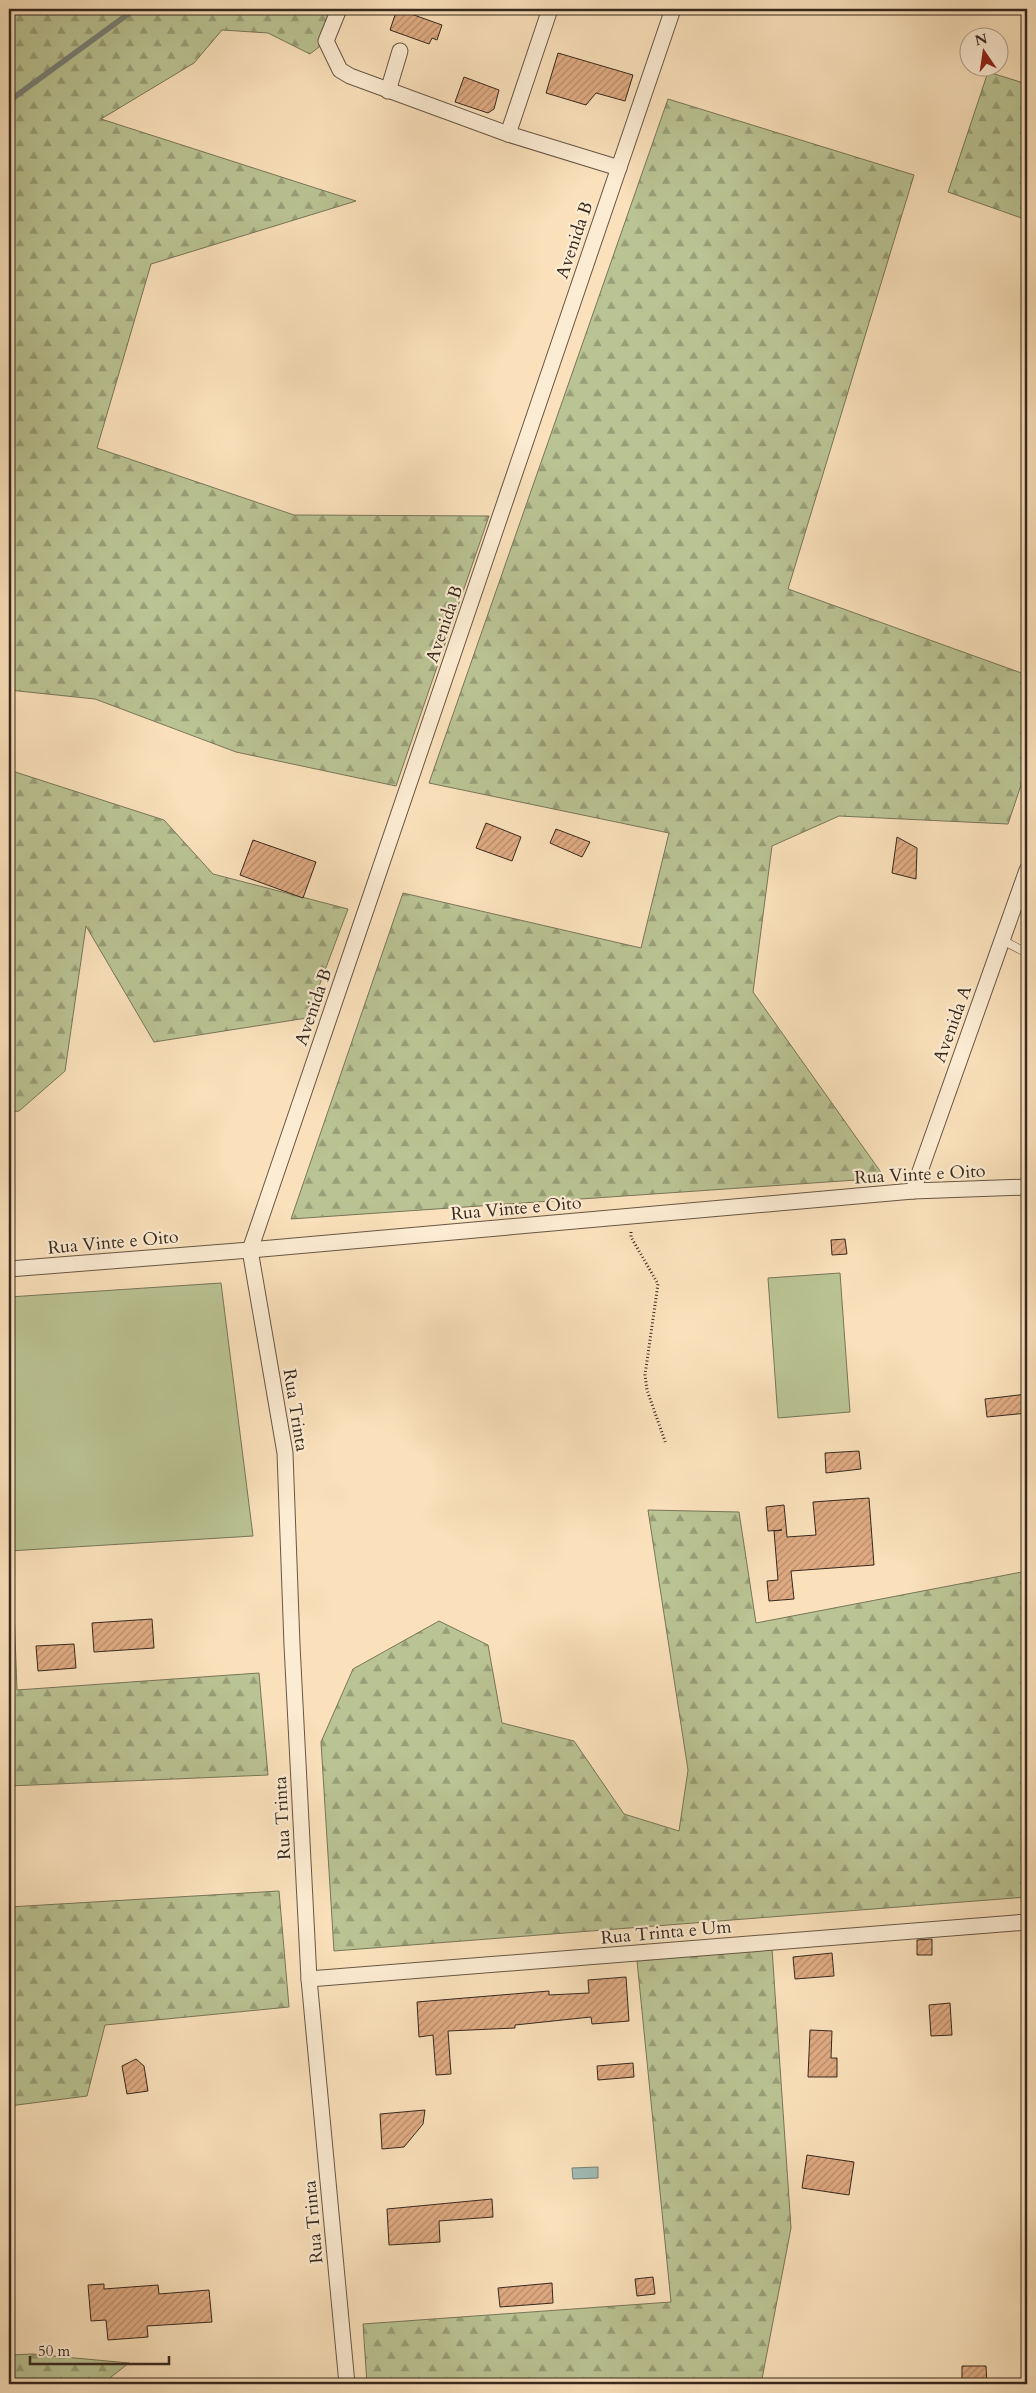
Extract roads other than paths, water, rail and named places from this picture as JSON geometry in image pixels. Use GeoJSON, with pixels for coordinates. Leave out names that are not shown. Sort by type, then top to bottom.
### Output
{"type":"FeatureCollection","features":[{"type":"Feature","properties":{"kind":"street"},"geometry":{"type":"LineString","coordinates":[[339,9],[326,41],[340,70],[362,82],[508,134],[619,168]]}},
{"type":"Feature","properties":{"kind":"street"},"geometry":{"type":"LineString","coordinates":[[508,134],[550,9]]}},
{"type":"Feature","properties":{"kind":"street","name":"Avenida B"},"geometry":{"type":"LineString","coordinates":[[250,1250],[673,9]]}},
{"type":"Feature","properties":{"kind":"street"},"geometry":{"type":"LineString","coordinates":[[388,91],[400,51]]}},
{"type":"Feature","properties":{"kind":"street","name":"Avenida A"},"geometry":{"type":"LineString","coordinates":[[913,1191],[1027,870]]}},
{"type":"Feature","properties":{"kind":"street","name":"Rua Vinte e Oito"},"geometry":{"type":"LineString","coordinates":[[9,1269],[250,1250],[913,1191],[1027,1187]]}},
{"type":"Feature","properties":{"kind":"street","name":"Rua Trinta"},"geometry":{"type":"LineString","coordinates":[[250,1250],[285,1453],[292,1644],[309,1979],[347,2384]]}},
{"type":"Feature","properties":{"kind":"street","name":"Rua Trinta e Um"},"geometry":{"type":"LineString","coordinates":[[309,1979],[1027,1922]]}},
{"type":"Feature","properties":{"kind":"lane"},"geometry":{"type":"LineString","coordinates":[[1002,940],[1027,953]]}},
{"type":"Feature","properties":{"kind":"water"},"geometry":{"type":"Polygon","coordinates":[[[598,2167],[598,2178],[573,2179],[572,2168],[598,2167]]]}},
{"type":"Feature","properties":{"kind":"waterway"},"geometry":{"type":"LineString","coordinates":[[9,101],[135,9]]}}]}
